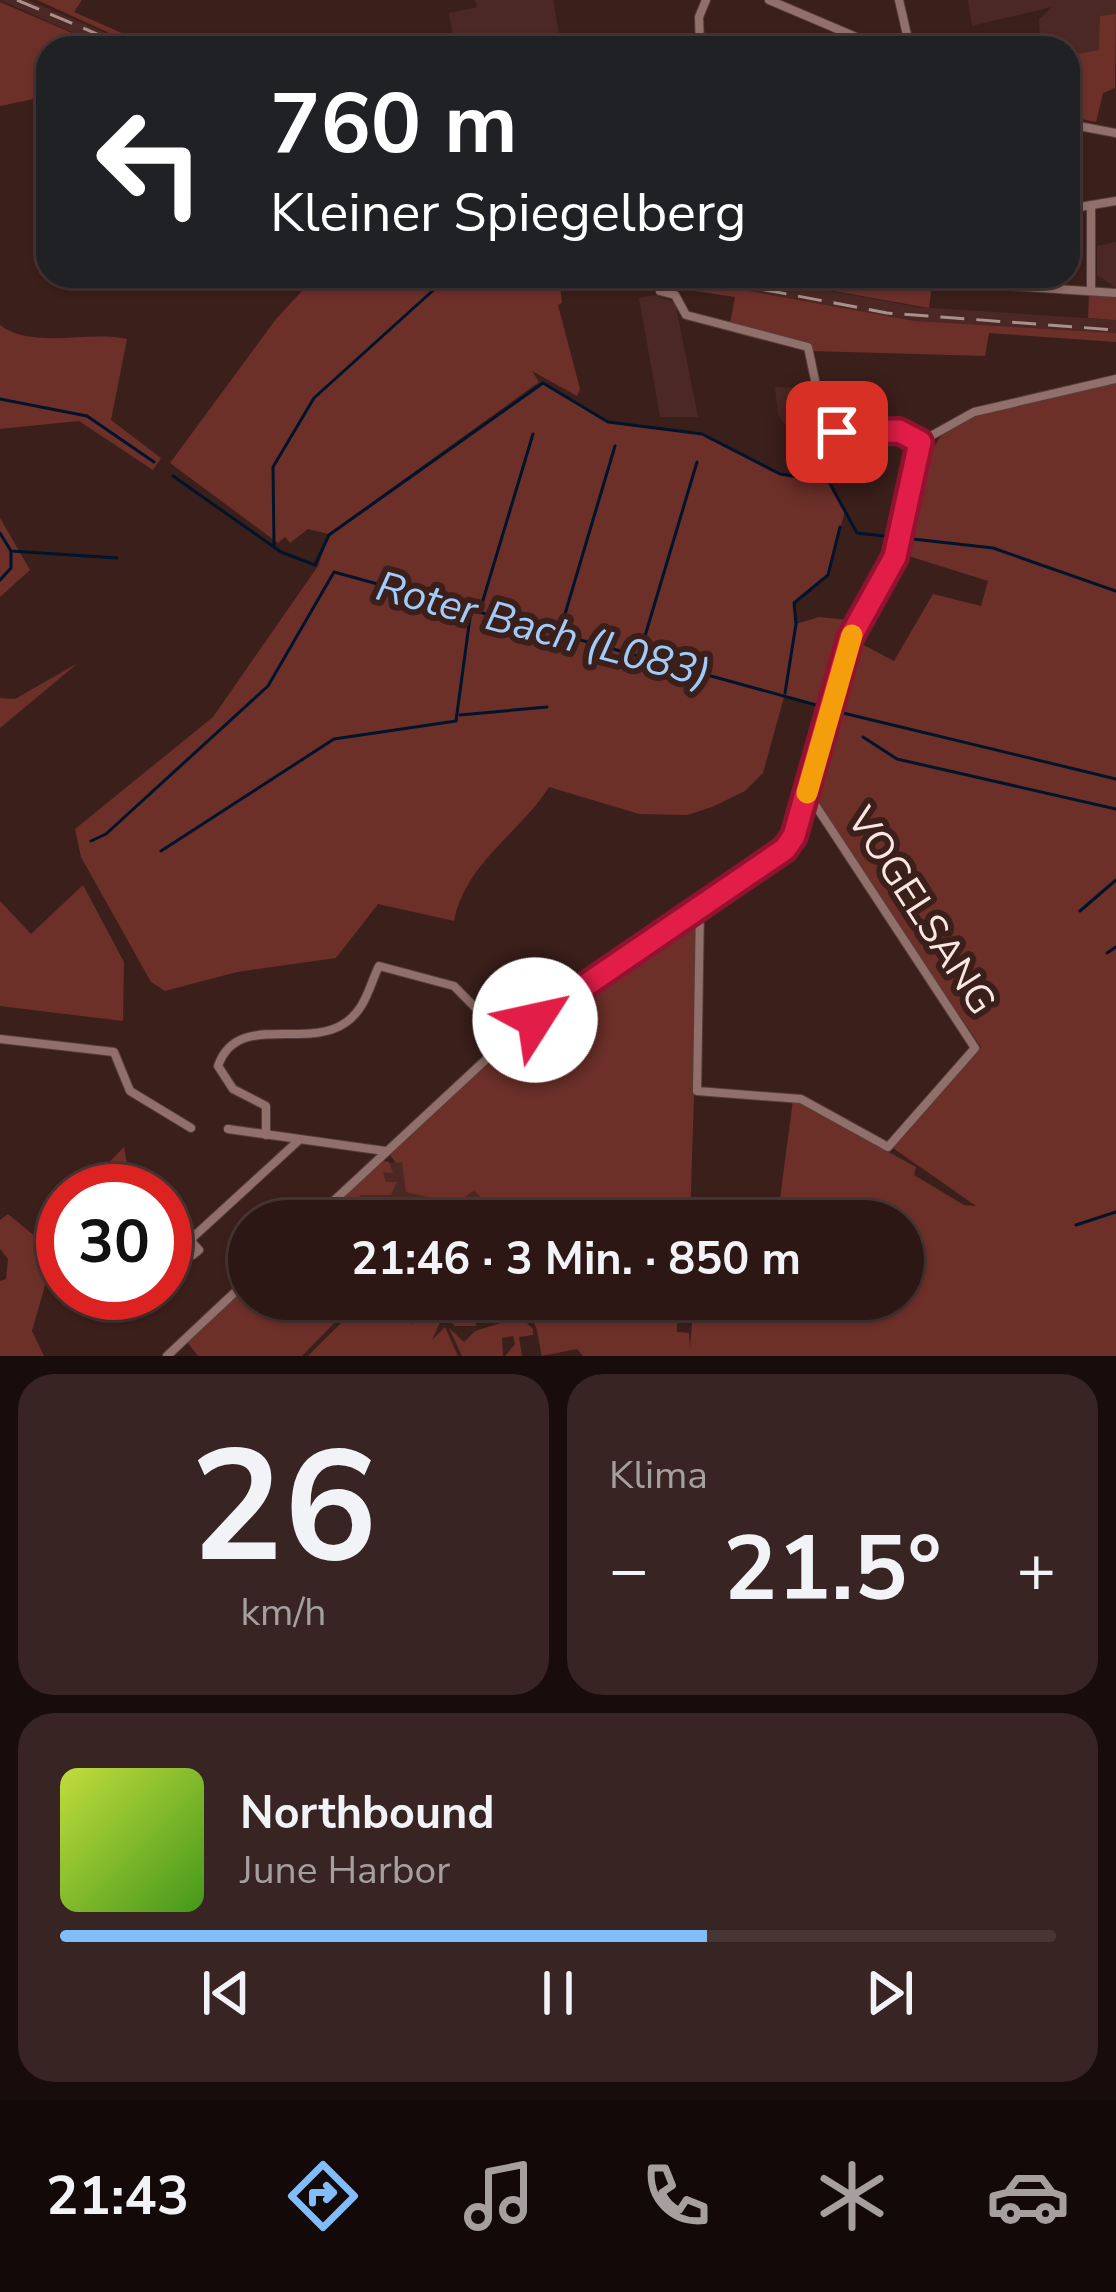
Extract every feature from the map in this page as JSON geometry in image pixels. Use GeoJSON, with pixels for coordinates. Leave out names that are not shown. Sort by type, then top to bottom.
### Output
{"type":"FeatureCollection","features":[{"type":"Feature","properties":{"kind":"street"},"geometry":{"type":"LineString","coordinates":[[700,36],[706,0]]}},
{"type":"Feature","properties":{"kind":"street"},"geometry":{"type":"LineString","coordinates":[[769,0],[854,36]]}},
{"type":"Feature","properties":{"kind":"street"},"geometry":{"type":"LineString","coordinates":[[899,0],[907,36]]}},
{"type":"Feature","properties":{"kind":"street"},"geometry":{"type":"LineString","coordinates":[[1080,126],[1116,133]]}},
{"type":"Feature","properties":{"kind":"street"},"geometry":{"type":"LineString","coordinates":[[1080,207],[1116,201]]}},
{"type":"Feature","properties":{"kind":"street"},"geometry":{"type":"LineString","coordinates":[[1091,206],[1091,288]]}},
{"type":"Feature","properties":{"kind":"street"},"geometry":{"type":"LineString","coordinates":[[1080,288],[1116,293]]}},
{"type":"Feature","properties":{"kind":"street"},"geometry":{"type":"LineString","coordinates":[[660,291],[675,295],[686,315],[808,347],[823,418],[831,430],[899,431],[920,442]]}},
{"type":"Feature","properties":{"kind":"street"},"geometry":{"type":"LineString","coordinates":[[920,442],[987,408],[1116,379]]}},
{"type":"Feature","properties":{"kind":"street"},"geometry":{"type":"LineString","coordinates":[[334,1200],[508,1040],[785,849],[807,793],[850,638],[895,557],[920,442]]}},
{"type":"Feature","properties":{"kind":"street","name":"VOGELSANG"},"geometry":{"type":"LineString","coordinates":[[700,906],[697,1090],[801,1099],[888,1147],[975,1048],[807,793]]}},
{"type":"Feature","properties":{"kind":"street"},"geometry":{"type":"LineString","coordinates":[[266,1135],[266,1106],[225,1082],[218,1066],[222,1054],[243,1037],[316,1034],[348,1021],[362,1006],[379,966],[454,986],[508,1040]]}},
{"type":"Feature","properties":{"kind":"street"},"geometry":{"type":"LineString","coordinates":[[0,1039],[114,1052],[130,1091],[191,1128]]}},
{"type":"Feature","properties":{"kind":"street"},"geometry":{"type":"LineString","coordinates":[[229,1129],[387,1151]]}},
{"type":"Feature","properties":{"kind":"street"},"geometry":{"type":"LineString","coordinates":[[192,1238],[298,1141]]}},
{"type":"Feature","properties":{"kind":"street"},"geometry":{"type":"LineString","coordinates":[[167,1356],[228,1299]]}},
{"type":"Feature","properties":{"kind":"shaded area"},"geometry":{"type":"Polygon","coordinates":[[[0,0],[28,0],[113,36],[80,36],[0,0]]]}},
{"type":"Feature","properties":{"kind":"shaded area"},"geometry":{"type":"Polygon","coordinates":[[[37,0],[82,0],[74,12],[128,36],[116,36],[37,0]]]}},
{"type":"Feature","properties":{"kind":"shaded area"},"geometry":{"type":"Polygon","coordinates":[[[475,0],[553,0],[560,36],[453,36],[449,13],[477,7],[475,0]]]}},
{"type":"Feature","properties":{"kind":"shaded area"},"geometry":{"type":"Polygon","coordinates":[[[968,0],[1116,0],[1116,14],[1100,17],[1100,50],[1080,53],[1080,36],[1040,36],[1039,19],[1052,7],[972,26],[968,0]]]}},
{"type":"Feature","properties":{"kind":"shaded area"},"geometry":{"type":"Polygon","coordinates":[[[0,2],[79,36],[36,36],[36,98],[0,106],[0,2]]]}},
{"type":"Feature","properties":{"kind":"shaded area"},"geometry":{"type":"Polygon","coordinates":[[[1116,14],[1115,88],[1103,93],[1096,122],[1080,119],[1080,53],[1099,50],[1100,16],[1116,14]]]}},
{"type":"Feature","properties":{"kind":"shaded area"},"geometry":{"type":"Polygon","coordinates":[[[1116,242],[1116,288],[1097,275],[1097,246],[1116,242]]]}},
{"type":"Feature","properties":{"kind":"shaded area"},"geometry":{"type":"Polygon","coordinates":[[[305,288],[560,288],[562,303],[558,305],[580,389],[577,396],[532,371],[539,382],[328,534],[308,529],[290,543],[285,537],[278,543],[170,463],[276,319],[305,288]]]}},
{"type":"Feature","properties":{"kind":"shaded area"},"geometry":{"type":"Polygon","coordinates":[[[674,288],[732,288],[915,321],[1116,333],[1116,342],[989,333],[985,356],[811,351],[729,328],[735,297],[674,288]]]}},
{"type":"Feature","properties":{"kind":"shaded area"},"geometry":{"type":"Polygon","coordinates":[[[732,288],[814,288],[917,307],[1116,320],[1116,333],[915,321],[732,288]]]}},
{"type":"Feature","properties":{"kind":"shaded area"},"geometry":{"type":"Polygon","coordinates":[[[816,288],[932,288],[929,308],[816,288]]]}},
{"type":"Feature","properties":{"kind":"shaded area"},"geometry":{"type":"Polygon","coordinates":[[[1089,293],[1116,297],[1116,320],[1088,318],[1089,293]]]}},
{"type":"Feature","properties":{"kind":"shaded area"},"geometry":{"type":"Polygon","coordinates":[[[655,295],[675,302],[698,417],[660,417],[639,298],[655,295]]]}},
{"type":"Feature","properties":{"kind":"shaded area"},"geometry":{"type":"Polygon","coordinates":[[[0,325],[44,338],[127,339],[111,420],[161,458],[153,470],[79,421],[0,429],[0,325]]]}},
{"type":"Feature","properties":{"kind":"shaded area"},"geometry":{"type":"Polygon","coordinates":[[[1116,379],[1116,1356],[583,1356],[577,1349],[542,1356],[530,1320],[677,1320],[677,1332],[689,1333],[690,1348],[692,1320],[924,1320],[924,1200],[780,1200],[793,1100],[916,1167],[914,1175],[964,1205],[976,1206],[893,1148],[981,1047],[807,793],[850,638],[894,661],[933,594],[981,606],[988,581],[896,552],[912,482],[949,423],[1116,379]]]}},
{"type":"Feature","properties":{"kind":"shaded area"},"geometry":{"type":"Polygon","coordinates":[[[543,383],[608,422],[702,434],[780,474],[829,482],[845,511],[828,575],[794,603],[796,624],[819,617],[857,621],[844,641],[827,708],[784,697],[763,773],[745,791],[687,815],[639,814],[549,787],[482,865],[460,900],[454,921],[378,904],[336,958],[237,972],[165,991],[151,982],[81,857],[75,829],[213,717],[318,566],[329,535],[543,383]]]}},
{"type":"Feature","properties":{"kind":"shaded area"},"geometry":{"type":"Polygon","coordinates":[[[775,387],[813,388],[818,425],[787,427],[778,415],[775,387]]]}},
{"type":"Feature","properties":{"kind":"shaded area"},"geometry":{"type":"Polygon","coordinates":[[[0,518],[30,570],[0,597],[0,518]]]}},
{"type":"Feature","properties":{"kind":"shaded area"},"geometry":{"type":"Polygon","coordinates":[[[78,663],[0,728],[0,698],[15,699],[78,663]]]}},
{"type":"Feature","properties":{"kind":"shaded area"},"geometry":{"type":"Polygon","coordinates":[[[83,885],[124,962],[123,1021],[0,1006],[0,901],[31,934],[83,885]]]}},
{"type":"Feature","properties":{"kind":"shaded area"},"geometry":{"type":"Polygon","coordinates":[[[700,906],[691,1200],[483,1200],[474,1190],[462,1200],[440,1200],[406,1192],[402,1162],[396,1163],[387,1151],[507,1040],[700,906]]]}},
{"type":"Feature","properties":{"kind":"shaded area"},"geometry":{"type":"Polygon","coordinates":[[[124,1147],[127,1164],[107,1164],[124,1147]]]}},
{"type":"Feature","properties":{"kind":"shaded area"},"geometry":{"type":"Polygon","coordinates":[[[405,1158],[508,1200],[345,1200],[380,1167],[405,1158]]]}},
{"type":"Feature","properties":{"kind":"shaded area"},"geometry":{"type":"Polygon","coordinates":[[[383,1161],[389,1162],[393,1173],[383,1172],[386,1182],[397,1182],[391,1195],[340,1200],[383,1161]]]}},
{"type":"Feature","properties":{"kind":"shaded area"},"geometry":{"type":"Polygon","coordinates":[[[8,1214],[36,1237],[32,1331],[44,1356],[0,1356],[0,1281],[6,1279],[8,1259],[0,1249],[0,1220],[8,1214]]]}},
{"type":"Feature","properties":{"kind":"shaded area"},"geometry":{"type":"Polygon","coordinates":[[[228,1304],[228,1320],[337,1320],[302,1356],[198,1356],[187,1342],[228,1304]]]}},
{"type":"Feature","properties":{"kind":"shaded area"},"geometry":{"type":"Polygon","coordinates":[[[344,1320],[408,1320],[411,1324],[441,1320],[432,1340],[445,1327],[458,1356],[308,1356],[344,1320]]]}},
{"type":"Feature","properties":{"kind":"shaded area"},"geometry":{"type":"Polygon","coordinates":[[[450,1320],[480,1320],[476,1326],[455,1326],[450,1320]]]}},
{"type":"Feature","properties":{"kind":"shaded area"},"geometry":{"type":"Polygon","coordinates":[[[524,1320],[533,1335],[519,1337],[522,1356],[505,1356],[515,1344],[513,1336],[502,1338],[503,1356],[462,1356],[449,1328],[464,1342],[475,1331],[524,1320]]]}},
{"type":"Feature","properties":{"kind":"waterway"},"geometry":{"type":"LineString","coordinates":[[274,545],[273,467],[314,398],[436,288]]}},
{"type":"Feature","properties":{"kind":"waterway"},"geometry":{"type":"LineString","coordinates":[[173,476],[281,552],[315,565],[329,535],[543,383],[608,422],[702,434],[780,474],[829,482],[857,533],[894,537]]}},
{"type":"Feature","properties":{"kind":"waterway"},"geometry":{"type":"LineString","coordinates":[[0,399],[87,416],[154,462]]}},
{"type":"Feature","properties":{"kind":"waterway"},"geometry":{"type":"LineString","coordinates":[[480,610],[533,434]]}},
{"type":"Feature","properties":{"kind":"waterway"},"geometry":{"type":"LineString","coordinates":[[559,634],[615,446]]}},
{"type":"Feature","properties":{"kind":"waterway"},"geometry":{"type":"LineString","coordinates":[[639,656],[697,462]]}},
{"type":"Feature","properties":{"kind":"waterway"},"geometry":{"type":"LineString","coordinates":[[785,693],[796,624],[794,603],[828,575],[840,527]]}},
{"type":"Feature","properties":{"kind":"waterway"},"geometry":{"type":"LineString","coordinates":[[0,533],[11,551],[117,558]]}},
{"type":"Feature","properties":{"kind":"waterway"},"geometry":{"type":"LineString","coordinates":[[913,539],[993,548],[1116,591]]}},
{"type":"Feature","properties":{"kind":"waterway"},"geometry":{"type":"LineString","coordinates":[[0,580],[11,568],[11,552]]}},
{"type":"Feature","properties":{"kind":"waterway","name":"Roter Bach (L083)"},"geometry":{"type":"LineString","coordinates":[[91,841],[106,834],[268,686],[334,572],[827,708]]}},
{"type":"Feature","properties":{"kind":"waterway"},"geometry":{"type":"LineString","coordinates":[[161,851],[334,739],[456,721],[471,610]]}},
{"type":"Feature","properties":{"kind":"waterway"},"geometry":{"type":"LineString","coordinates":[[460,715],[547,707]]}},
{"type":"Feature","properties":{"kind":"waterway","name":"Roter Bach (L083)"},"geometry":{"type":"LineString","coordinates":[[843,713],[1116,779]]}},
{"type":"Feature","properties":{"kind":"waterway"},"geometry":{"type":"LineString","coordinates":[[863,737],[897,759],[1116,809]]}},
{"type":"Feature","properties":{"kind":"waterway"},"geometry":{"type":"LineString","coordinates":[[1080,911],[1116,880]]}},
{"type":"Feature","properties":{"kind":"waterway"},"geometry":{"type":"LineString","coordinates":[[1107,953],[1116,947]]}},
{"type":"Feature","properties":{"kind":"waterway"},"geometry":{"type":"LineString","coordinates":[[1076,1225],[1116,1212]]}},
{"type":"Feature","properties":{"kind":"railway"},"geometry":{"type":"LineString","coordinates":[[17,0],[102,36]]}},
{"type":"Feature","properties":{"kind":"railway"},"geometry":{"type":"LineString","coordinates":[[755,288],[887,313],[1116,330]]}},
{"type":"Feature","properties":{"kind":"slow traffic"},"geometry":{"type":"LineString","coordinates":[[807,793],[852,635]]}},
{"type":"Feature","properties":{"kind":"route"},"geometry":{"type":"LineString","coordinates":[[535,1020],[785,849],[794,836],[850,638],[882,589],[895,557],[910,510],[920,442],[899,431],[837,432]]}}]}
